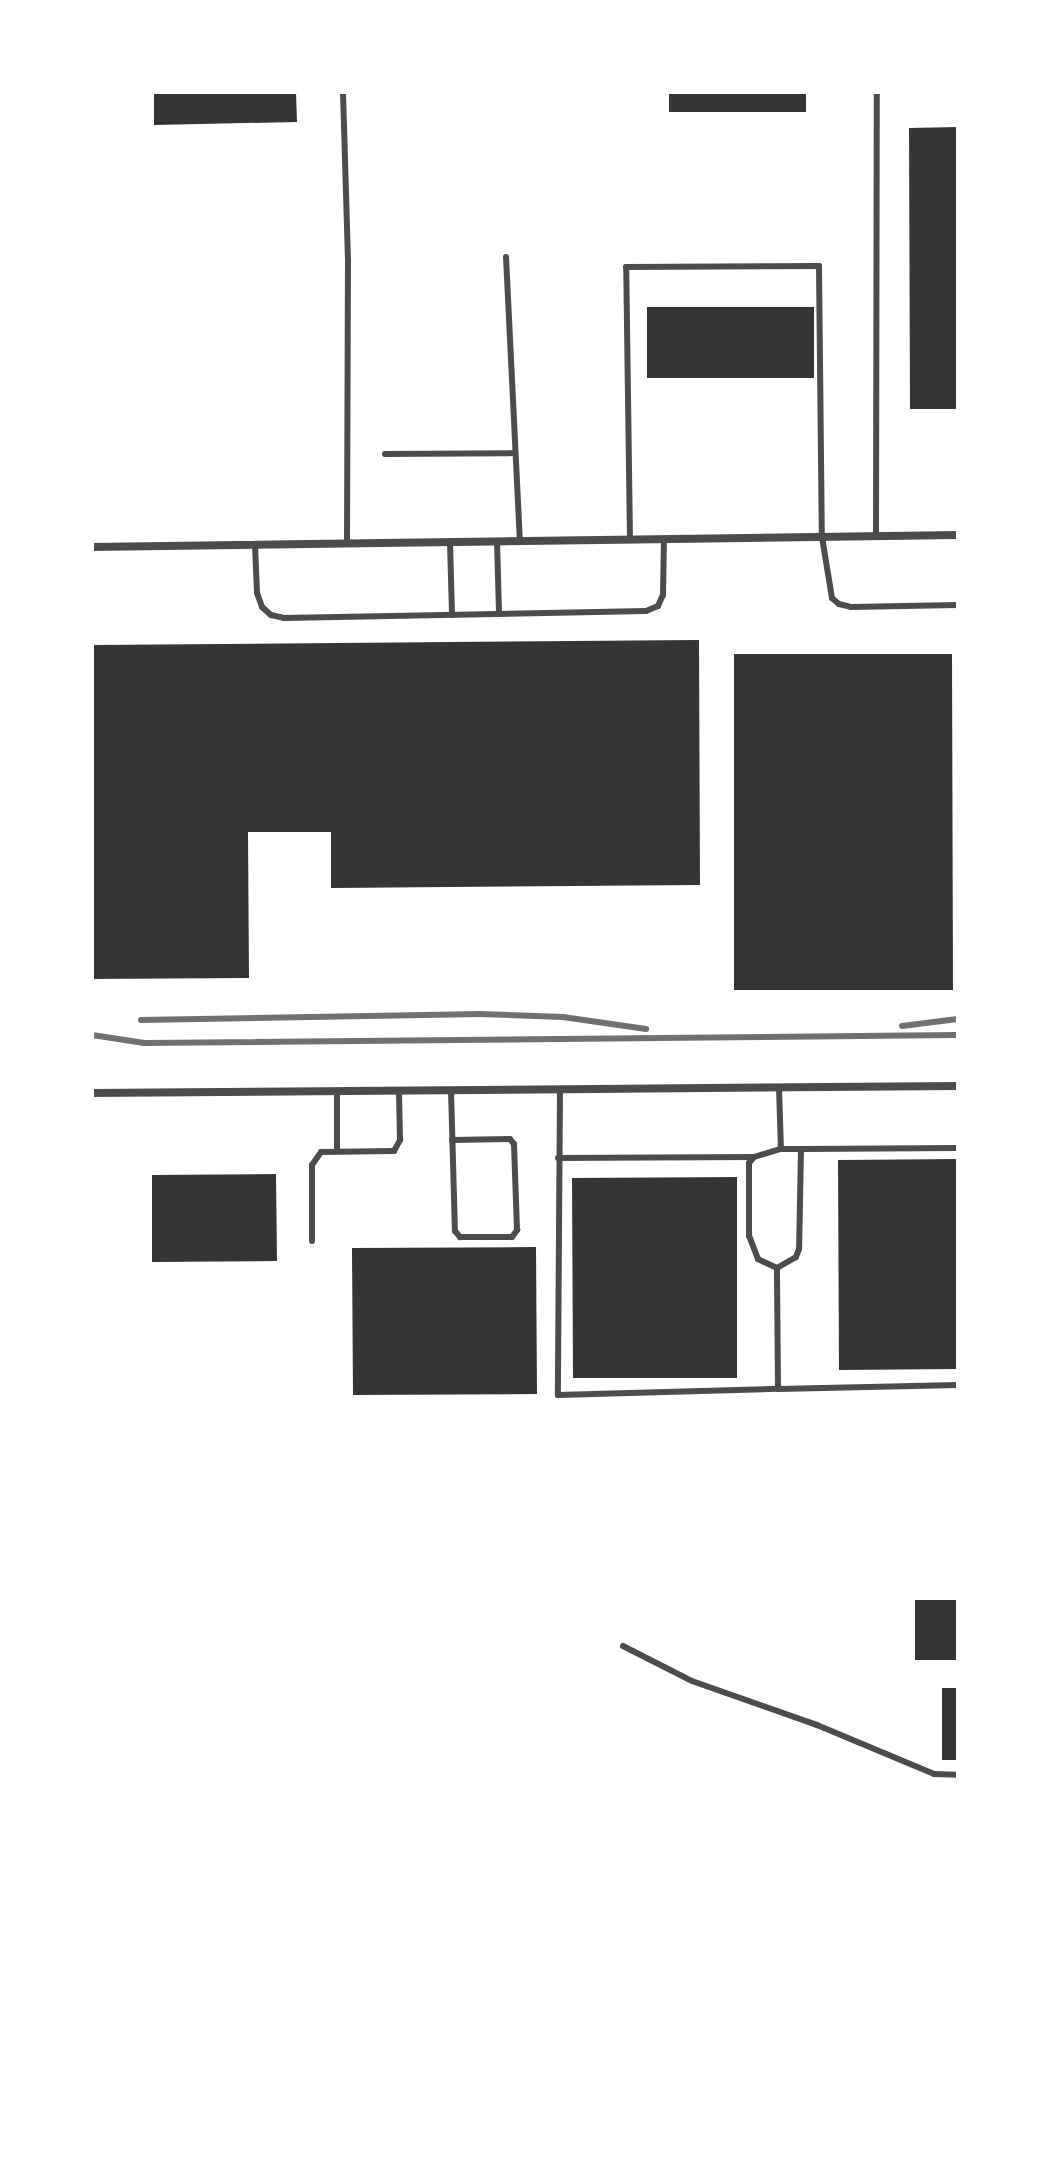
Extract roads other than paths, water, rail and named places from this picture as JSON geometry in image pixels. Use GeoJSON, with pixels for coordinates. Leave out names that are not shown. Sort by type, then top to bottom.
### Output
{"type":"FeatureCollection","features":[{"type":"Feature","properties":{"kind":"street"},"geometry":{"type":"LineString","coordinates":[[92,547],[958,535]]}},
{"type":"Feature","properties":{"kind":"street"},"geometry":{"type":"LineString","coordinates":[[92,1093],[958,1086]]}},
{"type":"Feature","properties":{"kind":"lane"},"geometry":{"type":"LineString","coordinates":[[343,92],[348,258],[347,544]]}},
{"type":"Feature","properties":{"kind":"lane"},"geometry":{"type":"LineString","coordinates":[[876,536],[877,92]]}},
{"type":"Feature","properties":{"kind":"lane"},"geometry":{"type":"LineString","coordinates":[[506,257],[520,541]]}},
{"type":"Feature","properties":{"kind":"lane"},"geometry":{"type":"LineString","coordinates":[[630,540],[626,267],[819,266],[822,537],[830,590],[839,604],[958,605]]}},
{"type":"Feature","properties":{"kind":"lane"},"geometry":{"type":"LineString","coordinates":[[385,454],[515,453]]}},
{"type":"Feature","properties":{"kind":"lane"},"geometry":{"type":"LineString","coordinates":[[255,545],[257,593],[262,607],[271,615],[284,618],[646,611],[658,606],[665,581],[664,539]]}},
{"type":"Feature","properties":{"kind":"lane"},"geometry":{"type":"LineString","coordinates":[[497,541],[499,614]]}},
{"type":"Feature","properties":{"kind":"lane"},"geometry":{"type":"LineString","coordinates":[[450,542],[452,615]]}},
{"type":"Feature","properties":{"kind":"lane"},"geometry":{"type":"LineString","coordinates":[[779,1087],[781,1149]]}},
{"type":"Feature","properties":{"kind":"lane"},"geometry":{"type":"LineString","coordinates":[[560,1089],[558,1395],[958,1385]]}},
{"type":"Feature","properties":{"kind":"lane"},"geometry":{"type":"LineString","coordinates":[[451,1090],[452,1140],[455,1231],[460,1237],[512,1237],[517,1230],[514,1144],[510,1139],[452,1140]]}},
{"type":"Feature","properties":{"kind":"lane"},"geometry":{"type":"LineString","coordinates":[[337,1091],[337,1151]]}},
{"type":"Feature","properties":{"kind":"lane"},"geometry":{"type":"LineString","coordinates":[[312,1241],[312,1165],[321,1152],[394,1151],[400,1140],[399,1091]]}},
{"type":"Feature","properties":{"kind":"lane"},"geometry":{"type":"LineString","coordinates":[[558,1158],[754,1157],[781,1149],[958,1148]]}},
{"type":"Feature","properties":{"kind":"lane"},"geometry":{"type":"LineString","coordinates":[[777,1268],[796,1257],[799,1249],[801,1149]]}},
{"type":"Feature","properties":{"kind":"lane"},"geometry":{"type":"LineString","coordinates":[[754,1157],[749,1163],[749,1236],[758,1259],[777,1268]]}},
{"type":"Feature","properties":{"kind":"lane"},"geometry":{"type":"LineString","coordinates":[[777,1268],[778,1389]]}},
{"type":"Feature","properties":{"kind":"lane"},"geometry":{"type":"LineString","coordinates":[[623,1646],[692,1681],[817,1725],[934,1774],[958,1775]]}},
{"type":"Feature","properties":{"kind":"railway"},"geometry":{"type":"LineString","coordinates":[[141,1020],[480,1014],[563,1017],[646,1029]]}},
{"type":"Feature","properties":{"kind":"railway"},"geometry":{"type":"LineString","coordinates":[[902,1026],[958,1019]]}},
{"type":"Feature","properties":{"kind":"railway"},"geometry":{"type":"LineString","coordinates":[[92,1035],[144,1043],[958,1035]]}}]}
